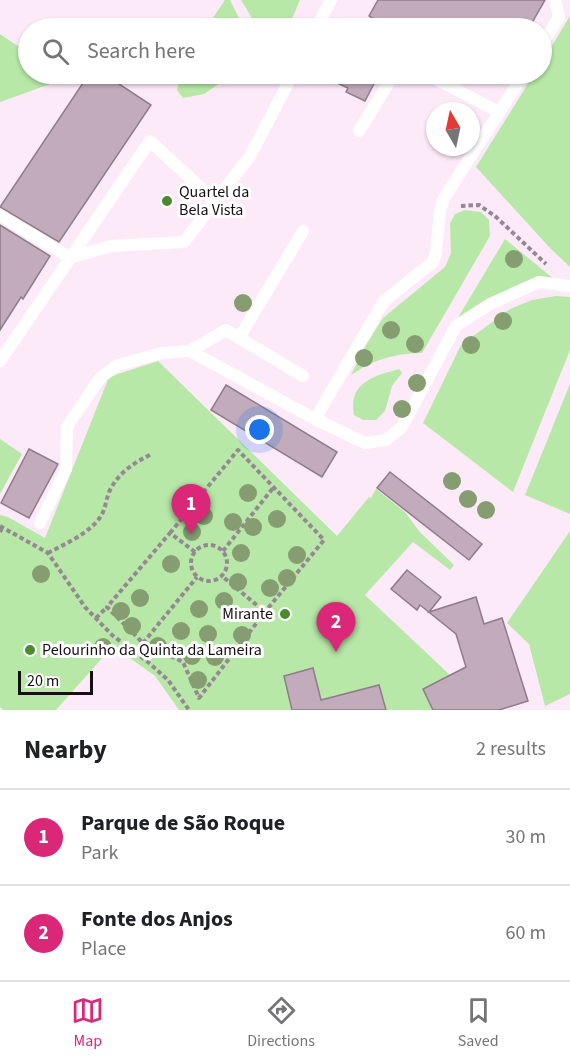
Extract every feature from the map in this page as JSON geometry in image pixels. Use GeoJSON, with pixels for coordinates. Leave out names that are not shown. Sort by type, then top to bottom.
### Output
{"type":"FeatureCollection","features":[{"type":"Feature","properties":{"kind":"lane"},"geometry":{"type":"LineString","coordinates":[[321,18],[331,0]]}},
{"type":"Feature","properties":{"kind":"lane"},"geometry":{"type":"LineString","coordinates":[[552,29],[559,17],[555,0]]}},
{"type":"Feature","properties":{"kind":"lane"},"geometry":{"type":"LineString","coordinates":[[0,215],[69,258],[111,246],[184,242],[250,156],[287,84]]}},
{"type":"Feature","properties":{"kind":"lane"},"geometry":{"type":"LineString","coordinates":[[359,131],[388,84]]}},
{"type":"Feature","properties":{"kind":"lane"},"geometry":{"type":"LineString","coordinates":[[445,84],[499,112]]}},
{"type":"Feature","properties":{"kind":"lane"},"geometry":{"type":"LineString","coordinates":[[315,419],[384,301],[433,262],[444,198],[517,84]]}},
{"type":"Feature","properties":{"kind":"lane"},"geometry":{"type":"LineString","coordinates":[[0,361],[150,141],[215,201]]}},
{"type":"Feature","properties":{"kind":"lane"},"geometry":{"type":"LineString","coordinates":[[239,338],[303,231]]}},
{"type":"Feature","properties":{"kind":"lane"},"geometry":{"type":"LineString","coordinates":[[190,351],[364,443],[386,440],[402,427],[456,326],[490,304],[540,282],[570,286]]}},
{"type":"Feature","properties":{"kind":"lane"},"geometry":{"type":"LineString","coordinates":[[40,523],[66,469],[67,427],[100,378],[118,365],[162,352],[190,351],[226,330],[303,376]]}},
{"type":"Feature","properties":{"kind":"path"},"geometry":{"type":"LineString","coordinates":[[440,211],[462,206],[479,206],[495,216],[570,286]]}},
{"type":"Feature","properties":{"kind":"path"},"geometry":{"type":"LineString","coordinates":[[96,618],[238,450],[324,540],[199,698],[183,662],[143,643],[107,607]]}},
{"type":"Feature","properties":{"kind":"path"},"geometry":{"type":"LineString","coordinates":[[48,553],[90,528],[100,517],[110,490],[122,473],[152,454]]}},
{"type":"Feature","properties":{"kind":"path"},"geometry":{"type":"LineString","coordinates":[[223,551],[273,488]]}},
{"type":"Feature","properties":{"kind":"path"},"geometry":{"type":"LineString","coordinates":[[0,532],[1,526],[48,553],[68,579],[85,607],[112,635],[168,680],[189,710]]}},
{"type":"Feature","properties":{"kind":"path"},"geometry":{"type":"LineString","coordinates":[[170,533],[195,552]]}},
{"type":"Feature","properties":{"kind":"path"},"geometry":{"type":"LineString","coordinates":[[208,545],[214,545],[223,551],[226,555],[227,566],[222,576],[213,581],[197,577],[193,572],[191,562],[195,552],[208,545]]}},
{"type":"Feature","properties":{"kind":"path"},"geometry":{"type":"LineString","coordinates":[[222,576],[265,612]]}},
{"type":"Feature","properties":{"kind":"path"},"geometry":{"type":"LineString","coordinates":[[143,643],[197,577]]}},
{"type":"Feature","properties":{"kind":"green space"},"geometry":{"type":"Polygon","coordinates":[[[225,0],[230,0],[239,18],[213,18],[225,0]]]}},
{"type":"Feature","properties":{"kind":"green space"},"geometry":{"type":"Polygon","coordinates":[[[241,0],[300,0],[292,18],[252,18],[241,0]]]}},
{"type":"Feature","properties":{"kind":"green space"},"geometry":{"type":"Polygon","coordinates":[[[570,16],[570,267],[476,167],[528,84],[552,84],[552,46],[570,16]]]}},
{"type":"Feature","properties":{"kind":"green space"},"geometry":{"type":"Polygon","coordinates":[[[0,34],[18,46],[18,84],[50,84],[0,102],[0,34]]]}},
{"type":"Feature","properties":{"kind":"green space"},"geometry":{"type":"Polygon","coordinates":[[[178,84],[218,84],[204,94],[183,98],[177,90],[178,84]]]}},
{"type":"Feature","properties":{"kind":"green space"},"geometry":{"type":"Polygon","coordinates":[[[465,210],[481,212],[489,220],[490,236],[422,353],[385,358],[351,375],[383,318],[445,267],[451,253],[450,223],[455,214],[465,210]]]}},
{"type":"Feature","properties":{"kind":"green space"},"geometry":{"type":"Polygon","coordinates":[[[505,239],[554,279],[539,278],[484,301],[456,321],[505,239]]]}},
{"type":"Feature","properties":{"kind":"green space"},"geometry":{"type":"Polygon","coordinates":[[[556,296],[570,297],[570,350],[513,492],[423,423],[461,345],[510,309],[532,300],[556,296]]]}},
{"type":"Feature","properties":{"kind":"green space"},"geometry":{"type":"Polygon","coordinates":[[[158,361],[337,536],[369,497],[371,498],[376,489],[405,512],[419,531],[454,565],[450,570],[413,542],[365,595],[450,675],[467,710],[179,710],[155,676],[113,646],[56,710],[3,710],[0,707],[0,515],[8,517],[45,538],[109,377],[158,361]]]}},
{"type":"Feature","properties":{"kind":"green space"},"geometry":{"type":"Polygon","coordinates":[[[399,369],[402,373],[392,386],[385,411],[376,420],[363,420],[354,415],[353,404],[359,388],[372,378],[399,369]]]}},
{"type":"Feature","properties":{"kind":"green space"},"geometry":{"type":"Polygon","coordinates":[[[570,384],[570,514],[525,495],[570,384]]]}},
{"type":"Feature","properties":{"kind":"green space"},"geometry":{"type":"Polygon","coordinates":[[[0,439],[22,454],[0,494],[0,439]]]}},
{"type":"Feature","properties":{"kind":"green space"},"geometry":{"type":"Polygon","coordinates":[[[570,531],[570,694],[545,706],[529,644],[507,623],[570,531]]]}},
{"type":"Feature","properties":{"kind":"building"},"geometry":{"type":"Polygon","coordinates":[[[378,0],[545,0],[535,18],[372,18],[369,16],[378,0]]]}},
{"type":"Feature","properties":{"kind":"building"},"geometry":{"type":"Polygon","coordinates":[[[82,84],[119,84],[151,105],[59,242],[0,207],[82,84]]]}},
{"type":"Feature","properties":{"kind":"building"},"geometry":{"type":"Polygon","coordinates":[[[339,84],[374,84],[365,101],[346,92],[348,88],[339,84]]]}},
{"type":"Feature","properties":{"kind":"building"},"geometry":{"type":"Polygon","coordinates":[[[0,225],[50,256],[0,330],[0,225]]]}},
{"type":"Feature","properties":{"kind":"building"},"geometry":{"type":"Polygon","coordinates":[[[226,385],[337,452],[322,477],[211,410],[226,385]]]}},
{"type":"Feature","properties":{"kind":"building"},"geometry":{"type":"Polygon","coordinates":[[[29,449],[58,464],[29,518],[1,503],[29,449]]]}},
{"type":"Feature","properties":{"kind":"building"},"geometry":{"type":"Polygon","coordinates":[[[390,472],[482,544],[469,560],[377,488],[390,472]]]}},
{"type":"Feature","properties":{"kind":"building"},"geometry":{"type":"Polygon","coordinates":[[[407,570],[441,597],[429,612],[476,597],[484,624],[502,618],[528,701],[499,710],[433,710],[423,689],[466,667],[456,634],[420,605],[417,610],[391,589],[407,570]]]}},
{"type":"Feature","properties":{"kind":"building"},"geometry":{"type":"Polygon","coordinates":[[[313,668],[321,700],[379,685],[386,710],[292,710],[284,676],[313,668]]]}},
{"type":"Feature","properties":{"kind":"place","name":"Quartel da Bela Vista"},"geometry":{"type":"Point","coordinates":[167,201]}},
{"type":"Feature","properties":{"kind":"place","name":"Parque de São Roque"},"geometry":{"type":"Point","coordinates":[191,534]}},
{"type":"Feature","properties":{"kind":"place","name":"Mirante"},"geometry":{"type":"Point","coordinates":[285,614]}},
{"type":"Feature","properties":{"kind":"place","name":"Pelourinho da Quinta da Lameira"},"geometry":{"type":"Point","coordinates":[30,650]}},
{"type":"Feature","properties":{"kind":"place","name":"Fonte dos Anjos"},"geometry":{"type":"Point","coordinates":[336,652]}}]}
